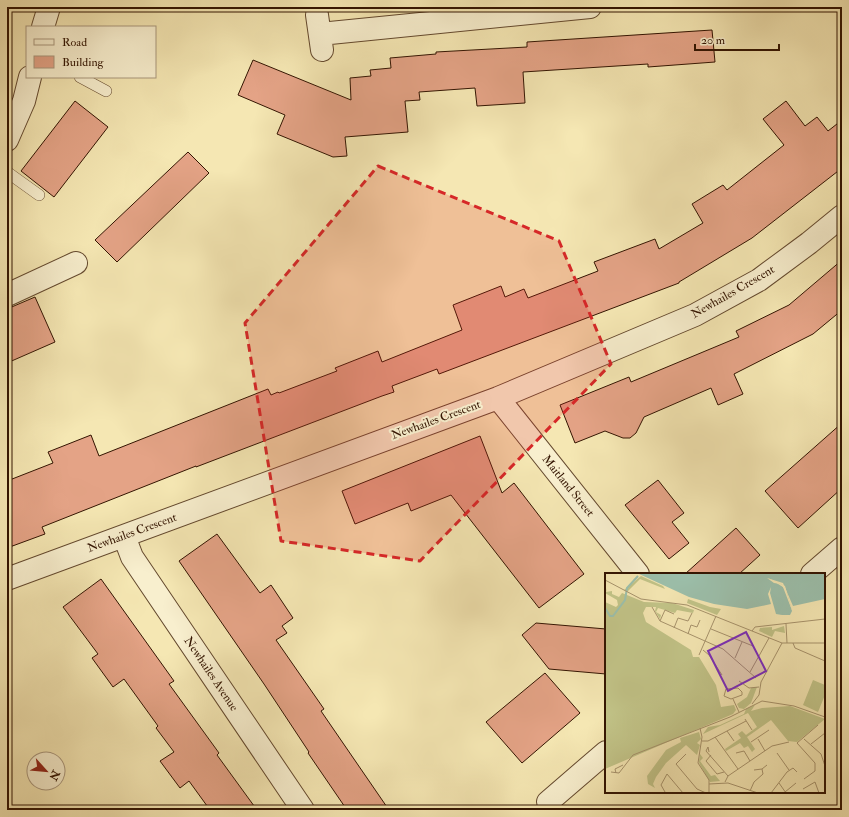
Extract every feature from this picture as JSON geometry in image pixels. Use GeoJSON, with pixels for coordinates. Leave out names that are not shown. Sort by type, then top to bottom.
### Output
{"type":"FeatureCollection","features":[{"type":"Feature","properties":{"kind":"street"},"geometry":{"type":"LineString","coordinates":[[43,26],[49,7]]}},
{"type":"Feature","properties":{"kind":"street"},"geometry":{"type":"LineString","coordinates":[[320,33],[590,7]]}},
{"type":"Feature","properties":{"kind":"street"},"geometry":{"type":"LineString","coordinates":[[7,140],[24,101],[30,78]]}},
{"type":"Feature","properties":{"kind":"street","name":"Newhailes Crescent"},"geometry":{"type":"LineString","coordinates":[[7,579],[498,398],[695,315],[759,280],[810,243],[842,216]]}},
{"type":"Feature","properties":{"kind":"street"},"geometry":{"type":"LineString","coordinates":[[7,295],[76,263]]}},
{"type":"Feature","properties":{"kind":"street","name":"Maitland Street"},"geometry":{"type":"LineString","coordinates":[[498,398],[637,573]]}},
{"type":"Feature","properties":{"kind":"street","name":"Newhailes Avenue"},"geometry":{"type":"LineString","coordinates":[[124,536],[132,557],[303,810]]}},
{"type":"Feature","properties":{"kind":"street"},"geometry":{"type":"LineString","coordinates":[[813,573],[842,548]]}},
{"type":"Feature","properties":{"kind":"street"},"geometry":{"type":"LineString","coordinates":[[548,802],[605,753]]}},
{"type":"Feature","properties":{"kind":"lane"},"geometry":{"type":"LineString","coordinates":[[82,78],[106,91]]}},
{"type":"Feature","properties":{"kind":"lane"},"geometry":{"type":"LineString","coordinates":[[7,172],[39,195]]}},
{"type":"Feature","properties":{"kind":"highlighted area"},"geometry":{"type":"Polygon","coordinates":[[[378,166],[559,241],[611,364],[420,561],[281,541],[245,323],[378,166]]]}},
{"type":"Feature","properties":{"kind":"building"},"geometry":{"type":"Polygon","coordinates":[[[712,30],[715,62],[648,67],[648,64],[523,72],[525,103],[477,106],[475,88],[419,92],[420,100],[405,101],[408,132],[345,137],[347,156],[333,157],[277,134],[285,115],[238,95],[253,60],[351,100],[350,78],[371,76],[370,70],[391,68],[390,58],[436,54],[436,52],[527,47],[527,42],[712,30]]]}},
{"type":"Feature","properties":{"kind":"building"},"geometry":{"type":"Polygon","coordinates":[[[75,101],[108,127],[54,197],[21,171],[75,101]]]}},
{"type":"Feature","properties":{"kind":"building"},"geometry":{"type":"Polygon","coordinates":[[[786,101],[805,126],[817,117],[828,131],[842,120],[842,168],[752,238],[679,283],[439,374],[437,369],[392,386],[394,392],[196,466],[42,527],[45,534],[7,548],[7,481],[53,463],[48,452],[91,435],[99,456],[268,389],[271,395],[278,392],[279,393],[337,371],[335,368],[378,351],[382,362],[462,330],[453,305],[501,286],[505,297],[524,289],[528,298],[598,271],[594,262],[655,239],[659,249],[703,223],[692,204],[723,185],[727,190],[784,145],[763,119],[786,101]]]}},
{"type":"Feature","properties":{"kind":"building"},"geometry":{"type":"Polygon","coordinates":[[[188,152],[209,173],[117,262],[95,240],[188,152]]]}},
{"type":"Feature","properties":{"kind":"building"},"geometry":{"type":"Polygon","coordinates":[[[842,260],[842,310],[813,334],[734,374],[743,394],[718,405],[711,388],[644,417],[636,433],[630,438],[623,438],[605,431],[575,443],[560,405],[629,377],[631,382],[739,337],[736,331],[789,305],[842,260]]]}},
{"type":"Feature","properties":{"kind":"building"},"geometry":{"type":"Polygon","coordinates":[[[35,297],[55,342],[7,363],[7,309],[35,297]]]}},
{"type":"Feature","properties":{"kind":"building"},"geometry":{"type":"Polygon","coordinates":[[[842,423],[842,488],[798,528],[765,491],[842,423]]]}},
{"type":"Feature","properties":{"kind":"building"},"geometry":{"type":"Polygon","coordinates":[[[480,436],[502,493],[514,483],[584,574],[539,608],[451,495],[411,511],[408,503],[355,524],[342,491],[480,436]]]}},
{"type":"Feature","properties":{"kind":"building"},"geometry":{"type":"Polygon","coordinates":[[[658,480],[684,513],[672,522],[689,543],[669,559],[625,505],[658,480]]]}},
{"type":"Feature","properties":{"kind":"building"},"geometry":{"type":"Polygon","coordinates":[[[736,528],[760,555],[740,573],[686,573],[736,528]]]}},
{"type":"Feature","properties":{"kind":"building"},"geometry":{"type":"Polygon","coordinates":[[[217,534],[260,593],[271,585],[293,618],[282,626],[287,633],[276,640],[324,709],[321,711],[389,810],[347,810],[308,753],[309,752],[264,684],[179,561],[217,534]]]}},
{"type":"Feature","properties":{"kind":"building"},"geometry":{"type":"Polygon","coordinates":[[[101,579],[174,681],[169,684],[219,753],[217,755],[257,810],[210,810],[189,781],[180,788],[160,761],[174,752],[156,728],[158,726],[124,679],[113,687],[92,658],[98,654],[63,607],[101,579]]]}},
{"type":"Feature","properties":{"kind":"building"},"geometry":{"type":"Polygon","coordinates":[[[536,623],[605,629],[605,674],[549,669],[522,635],[536,623]]]}},
{"type":"Feature","properties":{"kind":"building"},"geometry":{"type":"Polygon","coordinates":[[[545,673],[580,713],[522,763],[486,722],[545,673]]]}}]}
